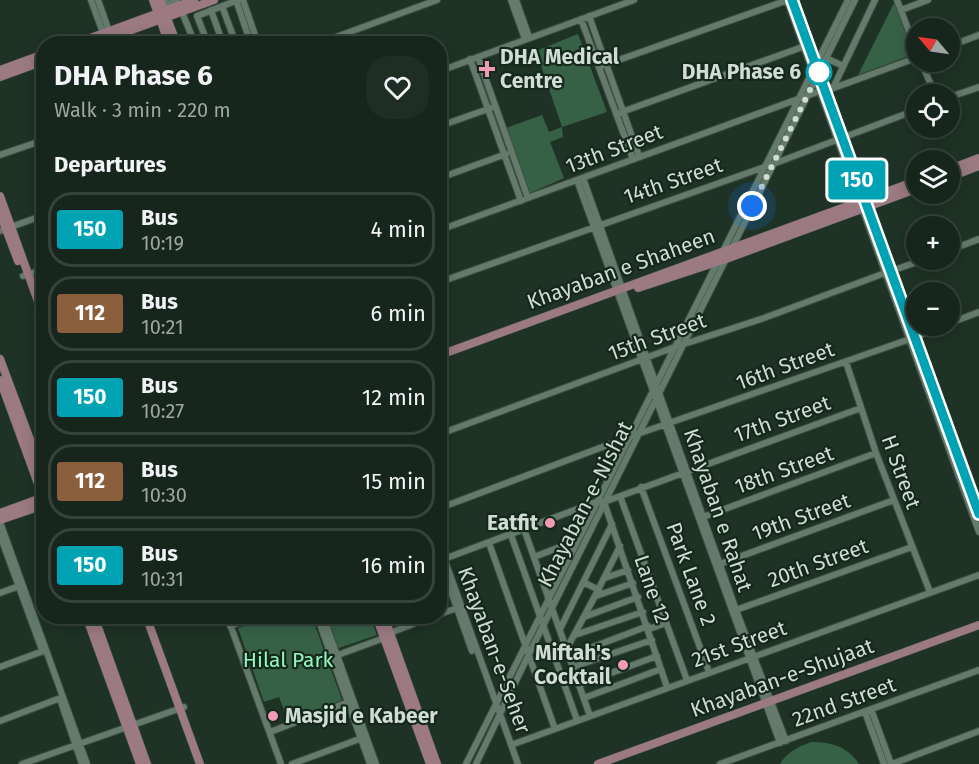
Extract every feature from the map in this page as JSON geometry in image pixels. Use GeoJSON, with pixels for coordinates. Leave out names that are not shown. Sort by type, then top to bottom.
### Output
{"type":"FeatureCollection","features":[{"type":"Feature","properties":{"kind":"main road"},"geometry":{"type":"LineString","coordinates":[[111,36],[147,20],[164,6],[194,0]]}},
{"type":"Feature","properties":{"kind":"main road"},"geometry":{"type":"LineString","coordinates":[[147,20],[164,6],[214,0]]}},
{"type":"Feature","properties":{"kind":"main road"},"geometry":{"type":"LineString","coordinates":[[164,6],[169,36]]}},
{"type":"Feature","properties":{"kind":"main road"},"geometry":{"type":"LineString","coordinates":[[164,6],[172,36]]}},
{"type":"Feature","properties":{"kind":"main road"},"geometry":{"type":"LineString","coordinates":[[147,20],[169,32]]}},
{"type":"Feature","properties":{"kind":"main road"},"geometry":{"type":"LineString","coordinates":[[0,70],[36,57]]}},
{"type":"Feature","properties":{"kind":"main road"},"geometry":{"type":"LineString","coordinates":[[0,77],[36,64]]}},
{"type":"Feature","properties":{"kind":"main road"},"geometry":{"type":"LineString","coordinates":[[960,165],[979,158]]}},
{"type":"Feature","properties":{"kind":"main road"},"geometry":{"type":"LineString","coordinates":[[960,173],[979,166]]}},
{"type":"Feature","properties":{"kind":"main road","name":"Khayaban e Shaheen"},"geometry":{"type":"LineString","coordinates":[[447,353],[722,257],[906,185]]}},
{"type":"Feature","properties":{"kind":"main road","name":"Khayaban e Shaheen"},"geometry":{"type":"LineString","coordinates":[[722,257],[732,248],[906,192]]}},
{"type":"Feature","properties":{"kind":"main road"},"geometry":{"type":"LineString","coordinates":[[0,196],[6,229]]}},
{"type":"Feature","properties":{"kind":"main road"},"geometry":{"type":"LineString","coordinates":[[0,213],[36,304]]}},
{"type":"Feature","properties":{"kind":"main road","name":"Khayaban e Shaheen"},"geometry":{"type":"LineString","coordinates":[[447,357],[620,292]]}},
{"type":"Feature","properties":{"kind":"main road"},"geometry":{"type":"LineString","coordinates":[[0,358],[36,455]]}},
{"type":"Feature","properties":{"kind":"main road"},"geometry":{"type":"LineString","coordinates":[[0,380],[36,480]]}},
{"type":"Feature","properties":{"kind":"main road"},"geometry":{"type":"LineString","coordinates":[[0,513],[36,502]]}},
{"type":"Feature","properties":{"kind":"main road"},"geometry":{"type":"LineString","coordinates":[[0,521],[36,503]]}},
{"type":"Feature","properties":{"kind":"main road"},"geometry":{"type":"LineString","coordinates":[[89,624],[147,764]]}},
{"type":"Feature","properties":{"kind":"main road"},"geometry":{"type":"LineString","coordinates":[[97,624],[130,725],[140,764]]}},
{"type":"Feature","properties":{"kind":"main road"},"geometry":{"type":"LineString","coordinates":[[149,624],[204,764]]}},
{"type":"Feature","properties":{"kind":"main road"},"geometry":{"type":"LineString","coordinates":[[154,624],[200,764]]}},
{"type":"Feature","properties":{"kind":"main road"},"geometry":{"type":"LineString","coordinates":[[381,624],[437,764]]}},
{"type":"Feature","properties":{"kind":"main road"},"geometry":{"type":"LineString","coordinates":[[385,624],[430,764]]}},
{"type":"Feature","properties":{"kind":"main road","name":"Khayaban-e-Shujaat"},"geometry":{"type":"LineString","coordinates":[[610,764],[979,625]]}},
{"type":"Feature","properties":{"kind":"main road","name":"Khayaban-e-Shujaat"},"geometry":{"type":"LineString","coordinates":[[598,764],[979,630]]}},
{"type":"Feature","properties":{"kind":"street"},"geometry":{"type":"LineString","coordinates":[[91,0],[106,36]]}},
{"type":"Feature","properties":{"kind":"street"},"geometry":{"type":"LineString","coordinates":[[98,0],[107,36]]}},
{"type":"Feature","properties":{"kind":"street"},"geometry":{"type":"LineString","coordinates":[[205,36],[197,16],[236,0],[248,36]]}},
{"type":"Feature","properties":{"kind":"street"},"geometry":{"type":"LineString","coordinates":[[243,0],[255,36]]}},
{"type":"Feature","properties":{"kind":"street"},"geometry":{"type":"LineString","coordinates":[[339,36],[437,0]]}},
{"type":"Feature","properties":{"kind":"street"},"geometry":{"type":"LineString","coordinates":[[511,0],[527,38]]}},
{"type":"Feature","properties":{"kind":"street"},"geometry":{"type":"LineString","coordinates":[[516,0],[527,38]]}},
{"type":"Feature","properties":{"kind":"street"},"geometry":{"type":"LineString","coordinates":[[447,67],[634,0]]}},
{"type":"Feature","properties":{"kind":"street"},"geometry":{"type":"LineString","coordinates":[[602,66],[787,0],[816,72],[912,338],[979,514]]}},
{"type":"Feature","properties":{"kind":"street"},"geometry":{"type":"LineString","coordinates":[[792,0],[806,46]]}},
{"type":"Feature","properties":{"kind":"street","name":"Khayaban-e-Nishat"},"geometry":{"type":"LineString","coordinates":[[732,248],[807,96],[848,0]]}},
{"type":"Feature","properties":{"kind":"street","name":"Khayaban-e-Nishat"},"geometry":{"type":"LineString","coordinates":[[466,764],[629,437],[683,345],[722,257],[799,98],[826,58],[855,0]]}},
{"type":"Feature","properties":{"kind":"street"},"geometry":{"type":"LineString","coordinates":[[833,88],[875,0]]}},
{"type":"Feature","properties":{"kind":"street"},"geometry":{"type":"LineString","coordinates":[[897,0],[906,23]]}},
{"type":"Feature","properties":{"kind":"street"},"geometry":{"type":"LineString","coordinates":[[901,10],[928,0]]}},
{"type":"Feature","properties":{"kind":"street"},"geometry":{"type":"LineString","coordinates":[[164,6],[188,36]]}},
{"type":"Feature","properties":{"kind":"street"},"geometry":{"type":"LineString","coordinates":[[222,6],[233,36]]}},
{"type":"Feature","properties":{"kind":"street"},"geometry":{"type":"LineString","coordinates":[[211,10],[220,36]]}},
{"type":"Feature","properties":{"kind":"street"},"geometry":{"type":"LineString","coordinates":[[589,16],[602,66]]}},
{"type":"Feature","properties":{"kind":"street"},"geometry":{"type":"LineString","coordinates":[[581,19],[602,66],[636,158]]}},
{"type":"Feature","properties":{"kind":"street"},"geometry":{"type":"LineString","coordinates":[[960,42],[979,35]]}},
{"type":"Feature","properties":{"kind":"street"},"geometry":{"type":"LineString","coordinates":[[619,112],[806,46]]}},
{"type":"Feature","properties":{"kind":"street"},"geometry":{"type":"LineString","coordinates":[[478,57],[504,154],[524,199]]}},
{"type":"Feature","properties":{"kind":"street"},"geometry":{"type":"LineString","coordinates":[[826,58],[843,66]]}},
{"type":"Feature","properties":{"kind":"street"},"geometry":{"type":"LineString","coordinates":[[470,59],[512,152],[524,199]]}},
{"type":"Feature","properties":{"kind":"street"},"geometry":{"type":"LineString","coordinates":[[823,91],[906,62]]}},
{"type":"Feature","properties":{"kind":"street"},"geometry":{"type":"LineString","coordinates":[[960,94],[979,87]]}},
{"type":"Feature","properties":{"kind":"street","name":"13th Street"},"geometry":{"type":"LineString","coordinates":[[447,227],[823,91]]}},
{"type":"Feature","properties":{"kind":"street"},"geometry":{"type":"LineString","coordinates":[[447,124],[491,108]]}},
{"type":"Feature","properties":{"kind":"street","name":"14th Street"},"geometry":{"type":"LineString","coordinates":[[447,279],[765,167],[906,114]]}},
{"type":"Feature","properties":{"kind":"street"},"geometry":{"type":"LineString","coordinates":[[0,156],[36,143]]}},
{"type":"Feature","properties":{"kind":"street"},"geometry":{"type":"LineString","coordinates":[[447,175],[512,152]]}},
{"type":"Feature","properties":{"kind":"street","name":"Khayaban e Rahat"},"geometry":{"type":"LineString","coordinates":[[580,179],[783,742]]}},
{"type":"Feature","properties":{"kind":"street"},"geometry":{"type":"LineString","coordinates":[[6,229],[36,218]]}},
{"type":"Feature","properties":{"kind":"street"},"geometry":{"type":"LineString","coordinates":[[960,246],[979,239]]}},
{"type":"Feature","properties":{"kind":"street","name":"Khayaban-e-Nishat"},"geometry":{"type":"LineString","coordinates":[[476,764],[639,434],[675,347],[722,257]]}},
{"type":"Feature","properties":{"kind":"street","name":"15th Street"},"geometry":{"type":"LineString","coordinates":[[447,431],[675,347],[906,266]]}},
{"type":"Feature","properties":{"kind":"street"},"geometry":{"type":"LineString","coordinates":[[25,275],[36,272]]}},
{"type":"Feature","properties":{"kind":"street"},"geometry":{"type":"LineString","coordinates":[[960,319],[979,312]]}},
{"type":"Feature","properties":{"kind":"street","name":"16th Street"},"geometry":{"type":"LineString","coordinates":[[639,434],[917,336]]}},
{"type":"Feature","properties":{"kind":"street","name":"H Street"},"geometry":{"type":"LineString","coordinates":[[846,362],[876,453],[930,592]]}},
{"type":"Feature","properties":{"kind":"street"},"geometry":{"type":"LineString","coordinates":[[925,373],[979,531]]}},
{"type":"Feature","properties":{"kind":"street","name":"17th Street"},"geometry":{"type":"LineString","coordinates":[[447,558],[596,502],[604,502],[861,408]]}},
{"type":"Feature","properties":{"kind":"street"},"geometry":{"type":"LineString","coordinates":[[447,505],[639,434]]}},
{"type":"Feature","properties":{"kind":"street","name":"18th Street"},"geometry":{"type":"LineString","coordinates":[[703,517],[876,453]]}},
{"type":"Feature","properties":{"kind":"street","name":"Khayaban e Rahat"},"geometry":{"type":"LineString","coordinates":[[684,472],[703,517],[751,657]]}},
{"type":"Feature","properties":{"kind":"street","name":"Park Lane 2"},"geometry":{"type":"LineString","coordinates":[[641,488],[709,672]]}},
{"type":"Feature","properties":{"kind":"street"},"geometry":{"type":"LineString","coordinates":[[620,496],[687,680]]}},
{"type":"Feature","properties":{"kind":"street","name":"19th Street"},"geometry":{"type":"LineString","coordinates":[[720,564],[894,500]]}},
{"type":"Feature","properties":{"kind":"street","name":"Lane 12"},"geometry":{"type":"LineString","coordinates":[[604,502],[668,687]]}},
{"type":"Feature","properties":{"kind":"street"},"geometry":{"type":"LineString","coordinates":[[0,521],[62,698],[82,764]]}},
{"type":"Feature","properties":{"kind":"street"},"geometry":{"type":"LineString","coordinates":[[560,629],[612,524]]}},
{"type":"Feature","properties":{"kind":"street"},"geometry":{"type":"LineString","coordinates":[[524,529],[590,716]]}},
{"type":"Feature","properties":{"kind":"street"},"geometry":{"type":"LineString","coordinates":[[0,535],[21,586]]}},
{"type":"Feature","properties":{"kind":"street"},"geometry":{"type":"LineString","coordinates":[[511,535],[577,720]]}},
{"type":"Feature","properties":{"kind":"street"},"geometry":{"type":"LineString","coordinates":[[534,557],[578,540]]}},
{"type":"Feature","properties":{"kind":"street"},"geometry":{"type":"LineString","coordinates":[[489,543],[555,729]]}},
{"type":"Feature","properties":{"kind":"street"},"geometry":{"type":"LineString","coordinates":[[567,648],[620,546]]}},
{"type":"Feature","properties":{"kind":"street","name":"20th Street"},"geometry":{"type":"LineString","coordinates":[[736,610],[912,547]]}},
{"type":"Feature","properties":{"kind":"street"},"geometry":{"type":"LineString","coordinates":[[605,578],[628,570]]}},
{"type":"Feature","properties":{"kind":"street","name":"Khayaban-e-Seher"},"geometry":{"type":"LineString","coordinates":[[447,574],[516,764]]}},
{"type":"Feature","properties":{"kind":"street","name":"21st Street"},"geometry":{"type":"LineString","coordinates":[[511,746],[979,575]]}},
{"type":"Feature","properties":{"kind":"street"},"geometry":{"type":"LineString","coordinates":[[583,582],[597,593]]}},
{"type":"Feature","properties":{"kind":"street"},"geometry":{"type":"LineString","coordinates":[[597,593],[633,583]]}},
{"type":"Feature","properties":{"kind":"street"},"geometry":{"type":"LineString","coordinates":[[0,593],[21,586]]}},
{"type":"Feature","properties":{"kind":"street"},"geometry":{"type":"LineString","coordinates":[[584,617],[638,597]]}},
{"type":"Feature","properties":{"kind":"street"},"geometry":{"type":"LineString","coordinates":[[447,611],[459,607]]}},
{"type":"Feature","properties":{"kind":"street"},"geometry":{"type":"LineString","coordinates":[[574,635],[643,612]]}},
{"type":"Feature","properties":{"kind":"street"},"geometry":{"type":"LineString","coordinates":[[569,656],[648,627],[666,623]]}},
{"type":"Feature","properties":{"kind":"street"},"geometry":{"type":"LineString","coordinates":[[235,624],[230,626],[282,764]]}},
{"type":"Feature","properties":{"kind":"street"},"geometry":{"type":"LineString","coordinates":[[320,624],[334,656]]}},
{"type":"Feature","properties":{"kind":"street"},"geometry":{"type":"LineString","coordinates":[[325,624],[370,764]]}},
{"type":"Feature","properties":{"kind":"street"},"geometry":{"type":"LineString","coordinates":[[334,656],[414,624]]}},
{"type":"Feature","properties":{"kind":"street"},"geometry":{"type":"LineString","coordinates":[[573,667],[652,640]]}},
{"type":"Feature","properties":{"kind":"street"},"geometry":{"type":"LineString","coordinates":[[0,667],[44,651]]}},
{"type":"Feature","properties":{"kind":"street"},"geometry":{"type":"LineString","coordinates":[[579,685],[657,656]]}},
{"type":"Feature","properties":{"kind":"street"},"geometry":{"type":"LineString","coordinates":[[584,698],[661,669]]}},
{"type":"Feature","properties":{"kind":"street","name":"22nd Street"},"geometry":{"type":"LineString","coordinates":[[720,764],[979,670]]}},
{"type":"Feature","properties":{"kind":"street"},"geometry":{"type":"LineString","coordinates":[[0,721],[62,698]]}},
{"type":"Feature","properties":{"kind":"street"},"geometry":{"type":"LineString","coordinates":[[270,732],[350,701]]}},
{"type":"Feature","properties":{"kind":"street"},"geometry":{"type":"LineString","coordinates":[[22,764],[182,708]]}},
{"type":"Feature","properties":{"kind":"street"},"geometry":{"type":"LineString","coordinates":[[868,710],[884,764]]}},
{"type":"Feature","properties":{"kind":"street"},"geometry":{"type":"LineString","coordinates":[[868,710],[891,764],[979,731]]}},
{"type":"Feature","properties":{"kind":"street","name":"Khayaban-e-Seher"},"geometry":{"type":"LineString","coordinates":[[499,717],[516,764]]}},
{"type":"Feature","properties":{"kind":"street"},"geometry":{"type":"LineString","coordinates":[[292,764],[363,737]]}},
{"type":"Feature","properties":{"kind":"street"},"geometry":{"type":"LineString","coordinates":[[363,737],[376,764]]}},
{"type":"Feature","properties":{"kind":"street"},"geometry":{"type":"LineString","coordinates":[[77,744],[87,764]]}},
{"type":"Feature","properties":{"kind":"green space"},"geometry":{"type":"Polygon","coordinates":[[[895,1],[906,32],[906,57],[858,75],[895,1]]]}},
{"type":"Feature","properties":{"kind":"green space"},"geometry":{"type":"Polygon","coordinates":[[[578,34],[607,112],[562,127],[536,51],[578,34]]]}},
{"type":"Feature","properties":{"kind":"green space"},"geometry":{"type":"Polygon","coordinates":[[[542,115],[549,132],[562,127],[563,137],[550,142],[564,178],[528,194],[506,128],[542,115]]]}},
{"type":"Feature","properties":{"kind":"green space","name":"Hilal Park"},"geometry":{"type":"Polygon","coordinates":[[[248,624],[315,624],[342,700],[288,720],[279,697],[264,702],[238,628],[248,624]]]}},
{"type":"Feature","properties":{"kind":"green space"},"geometry":{"type":"Polygon","coordinates":[[[328,624],[373,624],[377,635],[339,648],[336,646],[328,624]]]}},
{"type":"Feature","properties":{"kind":"green space"},"geometry":{"type":"Polygon","coordinates":[[[811,742],[838,746],[849,753],[859,764],[780,764],[793,750],[811,742]]]}},
{"type":"Feature","properties":{"kind":"bus line","name":"150"},"geometry":{"type":"LineString","coordinates":[[792,0],[979,514]]}},
{"type":"Feature","properties":{"kind":"place","name":"DHA Medical Centre"},"geometry":{"type":"Point","coordinates":[487,69]}},
{"type":"Feature","properties":{"kind":"place","name":"DHA Phase 6"},"geometry":{"type":"Point","coordinates":[819,72]}},
{"type":"Feature","properties":{"kind":"place","name":"Eatfit"},"geometry":{"type":"Point","coordinates":[550,523]}},
{"type":"Feature","properties":{"kind":"place","name":"Miftah's Cocktail"},"geometry":{"type":"Point","coordinates":[623,665]}},
{"type":"Feature","properties":{"kind":"place","name":"Masjid e Kabeer"},"geometry":{"type":"Point","coordinates":[273,716]}},
{"type":"Feature","properties":{"kind":"route"},"geometry":{"type":"LineString","coordinates":[[752,206],[819,72]]}}]}
